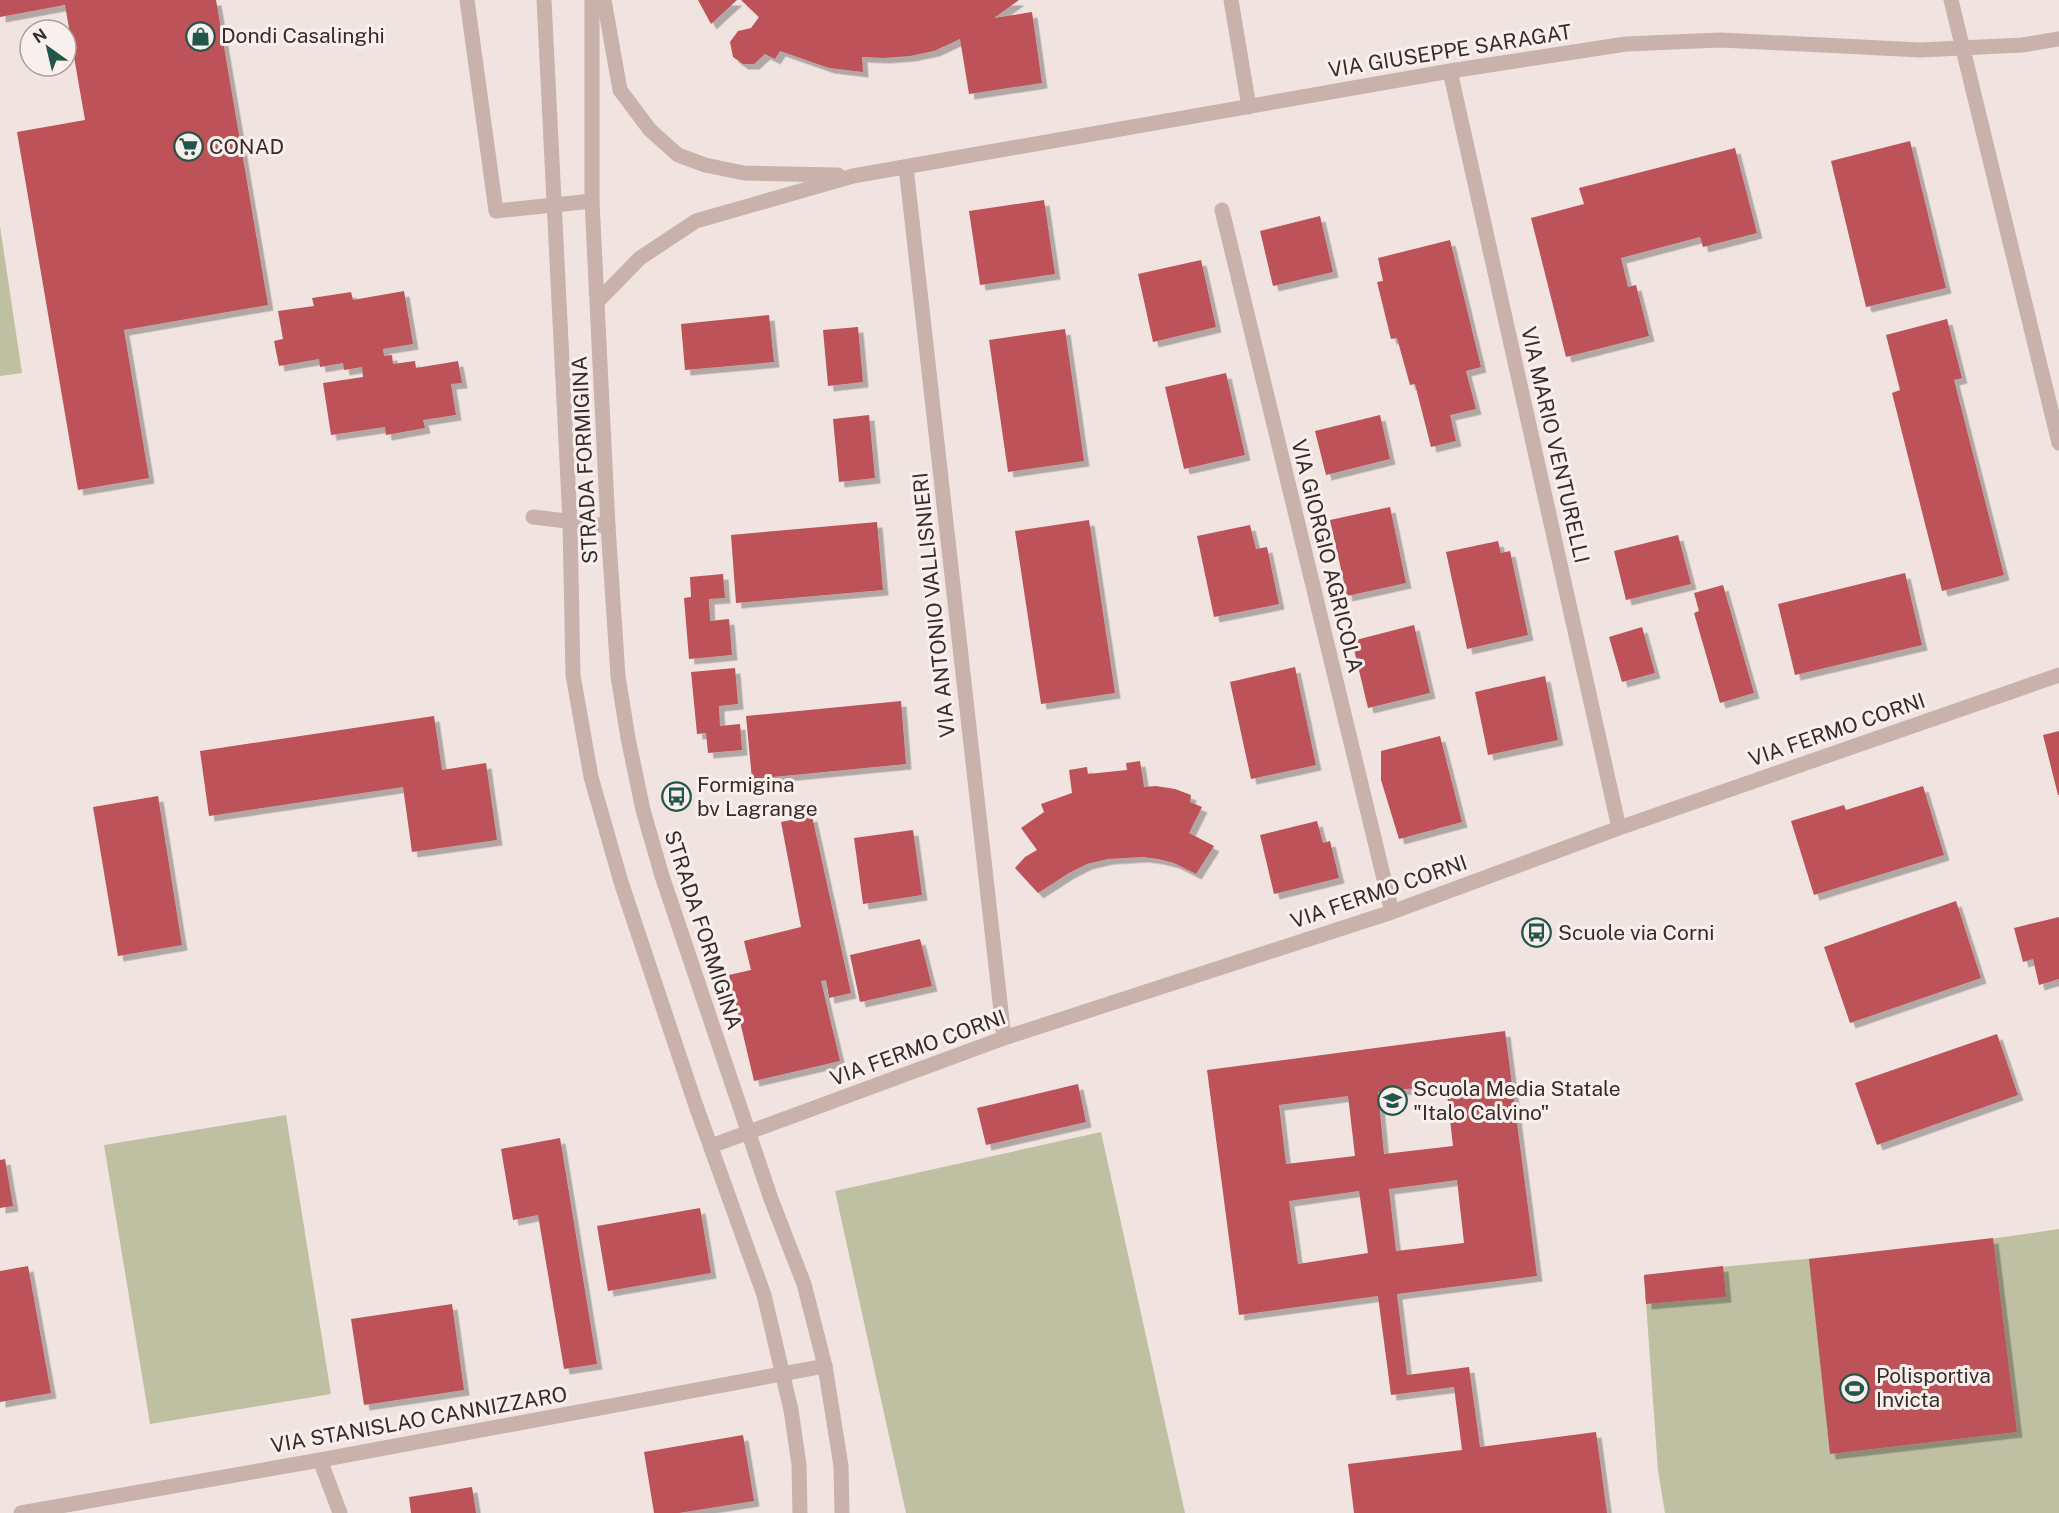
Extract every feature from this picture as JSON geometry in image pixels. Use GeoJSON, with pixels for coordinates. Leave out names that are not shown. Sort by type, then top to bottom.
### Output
{"type":"FeatureCollection","features":[{"type":"Feature","properties":{"kind":"street"},"geometry":{"type":"LineString","coordinates":[[468,0],[496,211],[592,201]]}},
{"type":"Feature","properties":{"kind":"street","name":"STRADA FORMIGINA"},"geometry":{"type":"LineString","coordinates":[[544,0],[570,522],[573,675],[591,777],[621,882],[764,1295],[792,1410],[799,1466],[800,1513]]}},
{"type":"Feature","properties":{"kind":"street","name":"STRADA FORMIGINA"},"geometry":{"type":"LineString","coordinates":[[592,0],[592,201],[618,676],[628,738],[643,810],[662,876],[771,1199],[804,1284],[825,1366],[841,1466],[842,1513]]}},
{"type":"Feature","properties":{"kind":"street","name":"VIA GIUSEPPE SARAGAT"},"geometry":{"type":"LineString","coordinates":[[604,0],[620,90],[650,130],[678,155],[705,165],[744,173],[853,176]]}},
{"type":"Feature","properties":{"kind":"street"},"geometry":{"type":"LineString","coordinates":[[1231,0],[1249,106]]}},
{"type":"Feature","properties":{"kind":"street"},"geometry":{"type":"LineString","coordinates":[[1952,0],[2059,443]]}},
{"type":"Feature","properties":{"kind":"street","name":"VIA GIUSEPPE SARAGAT"},"geometry":{"type":"LineString","coordinates":[[598,301],[640,258],[696,221],[853,176],[1450,71],[1626,44],[1721,40],[1920,50],[2022,45],[2059,39]]}},
{"type":"Feature","properties":{"kind":"street","name":"VIA MARIO VENTURELLI"},"geometry":{"type":"LineString","coordinates":[[1450,71],[1619,828]]}},
{"type":"Feature","properties":{"kind":"street","name":"VIA ANTONIO VALLISNIERI"},"geometry":{"type":"LineString","coordinates":[[906,167],[1004,1038]]}},
{"type":"Feature","properties":{"kind":"street","name":"VIA GIORGIO AGRICOLA"},"geometry":{"type":"LineString","coordinates":[[1222,210],[1392,912]]}},
{"type":"Feature","properties":{"kind":"street"},"geometry":{"type":"LineString","coordinates":[[534,517],[608,526]]}},
{"type":"Feature","properties":{"kind":"street","name":"VIA FERMO CORNI"},"geometry":{"type":"LineString","coordinates":[[711,1146],[1004,1038],[1392,912],[1619,828],[2059,675]]}},
{"type":"Feature","properties":{"kind":"street","name":"VIA STANISLAO CANNIZZARO"},"geometry":{"type":"LineString","coordinates":[[21,1513],[825,1366]]}},
{"type":"Feature","properties":{"kind":"street"},"geometry":{"type":"LineString","coordinates":[[320,1460],[340,1513]]}},
{"type":"Feature","properties":{"kind":"green space"},"geometry":{"type":"Polygon","coordinates":[[[0,226],[22,373],[0,376],[0,226]]]}},
{"type":"Feature","properties":{"kind":"green space"},"geometry":{"type":"Polygon","coordinates":[[[286,1115],[331,1394],[150,1424],[104,1145],[286,1115]]]}},
{"type":"Feature","properties":{"kind":"green space"},"geometry":{"type":"Polygon","coordinates":[[[1101,1132],[1185,1513],[906,1513],[835,1191],[1101,1132]]]}},
{"type":"Feature","properties":{"kind":"green space","name":"Polisportiva Invicta"},"geometry":{"type":"Polygon","coordinates":[[[2059,1229],[2059,1513],[1665,1513],[1658,1471],[1644,1275],[1903,1249],[2059,1229]]]}},
{"type":"Feature","properties":{"kind":"building"},"geometry":{"type":"Polygon","coordinates":[[[0,0],[216,0],[268,305],[124,330],[149,478],[78,490],[17,132],[85,120],[78,78],[78,18],[67,18],[65,5],[0,17],[0,0]]]}},
{"type":"Feature","properties":{"kind":"building"},"geometry":{"type":"Polygon","coordinates":[[[698,0],[737,0],[711,24],[698,0]]]}},
{"type":"Feature","properties":{"kind":"building"},"geometry":{"type":"Polygon","coordinates":[[[741,0],[1019,0],[994,18],[1032,12],[1042,83],[969,94],[960,39],[934,51],[910,56],[862,57],[863,72],[829,68],[780,51],[775,59],[765,54],[754,64],[743,64],[733,57],[730,42],[738,31],[751,28],[759,17],[741,0]]]}},
{"type":"Feature","properties":{"kind":"building"},"geometry":{"type":"Polygon","coordinates":[[[1910,141],[1946,288],[1866,307],[1831,161],[1910,141]]]}},
{"type":"Feature","properties":{"kind":"building"},"geometry":{"type":"Polygon","coordinates":[[[1735,148],[1757,233],[1703,247],[1700,237],[1621,258],[1628,287],[1636,285],[1649,336],[1566,357],[1531,218],[1584,204],[1579,188],[1735,148]]]}},
{"type":"Feature","properties":{"kind":"building"},"geometry":{"type":"Polygon","coordinates":[[[1044,200],[1055,274],[980,285],[969,211],[1044,200]]]}},
{"type":"Feature","properties":{"kind":"building"},"geometry":{"type":"Polygon","coordinates":[[[1320,216],[1333,272],[1273,286],[1260,231],[1320,216]]]}},
{"type":"Feature","properties":{"kind":"building"},"geometry":{"type":"Polygon","coordinates":[[[1450,240],[1481,367],[1466,371],[1476,409],[1450,415],[1456,441],[1431,447],[1415,384],[1410,385],[1397,338],[1391,339],[1377,282],[1383,281],[1378,258],[1450,240]]]}},
{"type":"Feature","properties":{"kind":"building"},"geometry":{"type":"Polygon","coordinates":[[[1201,260],[1216,327],[1153,342],[1138,274],[1201,260]]]}},
{"type":"Feature","properties":{"kind":"building"},"geometry":{"type":"Polygon","coordinates":[[[404,291],[413,344],[383,349],[384,356],[392,355],[393,364],[415,361],[416,368],[458,361],[462,383],[451,384],[456,415],[423,420],[425,428],[386,435],[385,427],[331,435],[323,383],[363,377],[362,367],[344,370],[343,363],[320,367],[319,359],[279,366],[274,341],[283,339],[278,311],[314,306],[312,298],[351,292],[353,300],[404,291]]]}},
{"type":"Feature","properties":{"kind":"building"},"geometry":{"type":"Polygon","coordinates":[[[769,315],[774,362],[685,370],[681,324],[769,315]]]}},
{"type":"Feature","properties":{"kind":"building"},"geometry":{"type":"Polygon","coordinates":[[[1947,319],[1962,378],[1954,380],[2004,575],[1942,591],[1892,393],[1900,390],[1886,335],[1947,319]]]}},
{"type":"Feature","properties":{"kind":"building"},"geometry":{"type":"Polygon","coordinates":[[[858,327],[863,382],[828,386],[823,330],[858,327]]]}},
{"type":"Feature","properties":{"kind":"building"},"geometry":{"type":"Polygon","coordinates":[[[1065,329],[1084,461],[1008,472],[989,340],[1065,329]]]}},
{"type":"Feature","properties":{"kind":"building"},"geometry":{"type":"Polygon","coordinates":[[[1226,373],[1245,455],[1184,469],[1165,387],[1226,373]]]}},
{"type":"Feature","properties":{"kind":"building"},"geometry":{"type":"Polygon","coordinates":[[[869,415],[875,478],[839,482],[833,419],[869,415]]]}},
{"type":"Feature","properties":{"kind":"building"},"geometry":{"type":"Polygon","coordinates":[[[1380,415],[1390,459],[1326,475],[1315,431],[1380,415]]]}},
{"type":"Feature","properties":{"kind":"building"},"geometry":{"type":"Polygon","coordinates":[[[1390,507],[1406,583],[1347,596],[1330,520],[1390,507]]]}},
{"type":"Feature","properties":{"kind":"building"},"geometry":{"type":"Polygon","coordinates":[[[1089,520],[1115,693],[1041,704],[1015,531],[1089,520]]]}},
{"type":"Feature","properties":{"kind":"building"},"geometry":{"type":"Polygon","coordinates":[[[877,522],[883,590],[736,603],[731,535],[877,522]]]}},
{"type":"Feature","properties":{"kind":"building"},"geometry":{"type":"Polygon","coordinates":[[[1250,525],[1256,549],[1267,547],[1279,604],[1214,617],[1197,536],[1250,525]]]}},
{"type":"Feature","properties":{"kind":"building"},"geometry":{"type":"Polygon","coordinates":[[[1678,535],[1691,584],[1626,600],[1614,551],[1678,535]]]}},
{"type":"Feature","properties":{"kind":"building"},"geometry":{"type":"Polygon","coordinates":[[[1498,541],[1501,553],[1510,551],[1528,635],[1467,649],[1446,552],[1498,541]]]}},
{"type":"Feature","properties":{"kind":"building"},"geometry":{"type":"Polygon","coordinates":[[[1905,573],[1922,645],[1795,675],[1778,604],[1905,573]]]}},
{"type":"Feature","properties":{"kind":"building"},"geometry":{"type":"Polygon","coordinates":[[[723,574],[725,598],[709,599],[710,621],[729,619],[732,655],[689,659],[684,598],[691,597],[690,577],[723,574]]]}},
{"type":"Feature","properties":{"kind":"building"},"geometry":{"type":"Polygon","coordinates":[[[1723,585],[1754,693],[1720,703],[1694,613],[1699,611],[1694,593],[1723,585]]]}},
{"type":"Feature","properties":{"kind":"building"},"geometry":{"type":"Polygon","coordinates":[[[1414,625],[1430,693],[1368,708],[1352,641],[1414,625]]]}},
{"type":"Feature","properties":{"kind":"building"},"geometry":{"type":"Polygon","coordinates":[[[1642,627],[1655,673],[1622,682],[1609,637],[1642,627]]]}},
{"type":"Feature","properties":{"kind":"building"},"geometry":{"type":"Polygon","coordinates":[[[1295,667],[1316,765],[1251,779],[1230,682],[1295,667]]]}},
{"type":"Feature","properties":{"kind":"building"},"geometry":{"type":"Polygon","coordinates":[[[735,668],[738,704],[719,706],[720,726],[740,724],[742,750],[708,753],[706,733],[697,734],[691,672],[735,668]]]}},
{"type":"Feature","properties":{"kind":"building"},"geometry":{"type":"Polygon","coordinates":[[[1545,676],[1558,740],[1488,755],[1475,692],[1545,676]]]}},
{"type":"Feature","properties":{"kind":"building"},"geometry":{"type":"Polygon","coordinates":[[[901,701],[906,764],[752,779],[746,716],[901,701]]]}},
{"type":"Feature","properties":{"kind":"building"},"geometry":{"type":"Polygon","coordinates":[[[434,716],[442,770],[486,763],[497,840],[412,852],[403,787],[209,816],[200,751],[434,716]]]}},
{"type":"Feature","properties":{"kind":"building"},"geometry":{"type":"Polygon","coordinates":[[[2059,731],[2059,795],[2058,795],[2043,735],[2059,731]]]}},
{"type":"Feature","properties":{"kind":"building"},"geometry":{"type":"Polygon","coordinates":[[[1440,736],[1462,822],[1399,839],[1381,780],[1381,751],[1440,736]]]}},
{"type":"Feature","properties":{"kind":"building"},"geometry":{"type":"Polygon","coordinates":[[[1140,761],[1144,787],[1175,789],[1191,795],[1190,802],[1202,807],[1189,833],[1214,846],[1196,874],[1174,863],[1158,859],[1143,857],[1108,859],[1087,864],[1038,893],[1015,868],[1025,857],[1037,850],[1021,828],[1044,812],[1041,804],[1072,793],[1069,770],[1087,767],[1088,774],[1127,770],[1126,763],[1140,761]]]}},
{"type":"Feature","properties":{"kind":"building"},"geometry":{"type":"Polygon","coordinates":[[[1923,786],[1944,855],[1814,895],[1791,821],[1844,805],[1846,810],[1923,786]]]}},
{"type":"Feature","properties":{"kind":"building"},"geometry":{"type":"Polygon","coordinates":[[[158,796],[182,945],[118,956],[93,807],[158,796]]]}},
{"type":"Feature","properties":{"kind":"building"},"geometry":{"type":"Polygon","coordinates":[[[812,816],[851,993],[829,998],[826,980],[821,981],[840,1061],[754,1081],[729,975],[751,970],[744,941],[801,927],[781,822],[812,816]]]}},
{"type":"Feature","properties":{"kind":"building"},"geometry":{"type":"Polygon","coordinates":[[[1317,821],[1323,843],[1330,841],[1339,878],[1274,894],[1260,835],[1317,821]]]}},
{"type":"Feature","properties":{"kind":"building"},"geometry":{"type":"Polygon","coordinates":[[[913,830],[922,895],[863,904],[854,838],[913,830]]]}},
{"type":"Feature","properties":{"kind":"building"},"geometry":{"type":"Polygon","coordinates":[[[1956,901],[1981,978],[1850,1023],[1824,947],[1956,901]]]}},
{"type":"Feature","properties":{"kind":"building"},"geometry":{"type":"Polygon","coordinates":[[[2059,917],[2059,979],[2039,985],[2033,959],[2023,962],[2014,928],[2059,917]]]}},
{"type":"Feature","properties":{"kind":"building"},"geometry":{"type":"Polygon","coordinates":[[[920,939],[932,986],[860,1002],[850,955],[920,939]]]}},
{"type":"Feature","properties":{"kind":"building"},"geometry":{"type":"Polygon","coordinates":[[[1505,1031],[1537,1276],[1397,1294],[1407,1375],[1469,1367],[1480,1447],[1596,1432],[1607,1513],[1354,1513],[1348,1464],[1462,1450],[1454,1387],[1391,1395],[1378,1296],[1239,1315],[1207,1070],[1505,1031]],[[1446,1085],[1378,1092],[1384,1154],[1453,1146],[1446,1085]],[[1348,1096],[1279,1105],[1286,1164],[1355,1156],[1348,1096]],[[1457,1180],[1389,1189],[1396,1251],[1464,1243],[1457,1180]],[[1359,1191],[1289,1201],[1298,1264],[1368,1253],[1359,1191]]]}},
{"type":"Feature","properties":{"kind":"building"},"geometry":{"type":"Polygon","coordinates":[[[1997,1034],[2018,1095],[1877,1145],[1855,1083],[1997,1034]]]}},
{"type":"Feature","properties":{"kind":"building"},"geometry":{"type":"Polygon","coordinates":[[[1078,1084],[1086,1122],[986,1145],[977,1108],[1078,1084]]]}},
{"type":"Feature","properties":{"kind":"building"},"geometry":{"type":"Polygon","coordinates":[[[560,1138],[597,1364],[564,1369],[538,1215],[513,1220],[501,1149],[560,1138]]]}},
{"type":"Feature","properties":{"kind":"building"},"geometry":{"type":"Polygon","coordinates":[[[5,1159],[13,1206],[0,1208],[0,1160],[5,1159]]]}},
{"type":"Feature","properties":{"kind":"building"},"geometry":{"type":"Polygon","coordinates":[[[700,1208],[711,1273],[608,1291],[597,1226],[700,1208]]]}},
{"type":"Feature","properties":{"kind":"building"},"geometry":{"type":"Polygon","coordinates":[[[1993,1238],[2017,1432],[1830,1454],[1809,1259],[1993,1238]]]}},
{"type":"Feature","properties":{"kind":"building"},"geometry":{"type":"Polygon","coordinates":[[[28,1266],[51,1393],[0,1402],[0,1271],[28,1266]]]}},
{"type":"Feature","properties":{"kind":"building"},"geometry":{"type":"Polygon","coordinates":[[[1723,1266],[1726,1297],[1646,1304],[1644,1275],[1723,1266]]]}},
{"type":"Feature","properties":{"kind":"building"},"geometry":{"type":"Polygon","coordinates":[[[452,1304],[464,1390],[364,1405],[351,1319],[452,1304]]]}},
{"type":"Feature","properties":{"kind":"building"},"geometry":{"type":"Polygon","coordinates":[[[743,1435],[754,1501],[679,1513],[654,1513],[644,1452],[743,1435]]]}},
{"type":"Feature","properties":{"kind":"building"},"geometry":{"type":"Polygon","coordinates":[[[472,1487],[476,1513],[411,1513],[409,1497],[472,1487]]]}},
{"type":"Feature","properties":{"kind":"place","name":"Dondi Casalinghi"},"geometry":{"type":"Point","coordinates":[200,36]}},
{"type":"Feature","properties":{"kind":"place","name":"CONAD"},"geometry":{"type":"Point","coordinates":[188,147]}},
{"type":"Feature","properties":{"kind":"place","name":"Formigina bv Lagrange"},"geometry":{"type":"Point","coordinates":[676,797]}},
{"type":"Feature","properties":{"kind":"place","name":"Scuole via Corni"},"geometry":{"type":"Point","coordinates":[1537,933]}},
{"type":"Feature","properties":{"kind":"place","name":"Scuola Media Statale \"Italo Calvino\""},"geometry":{"type":"Point","coordinates":[1392,1101]}},
{"type":"Feature","properties":{"kind":"place","name":"Polisportiva Invicta"},"geometry":{"type":"Point","coordinates":[1855,1388]}}]}
